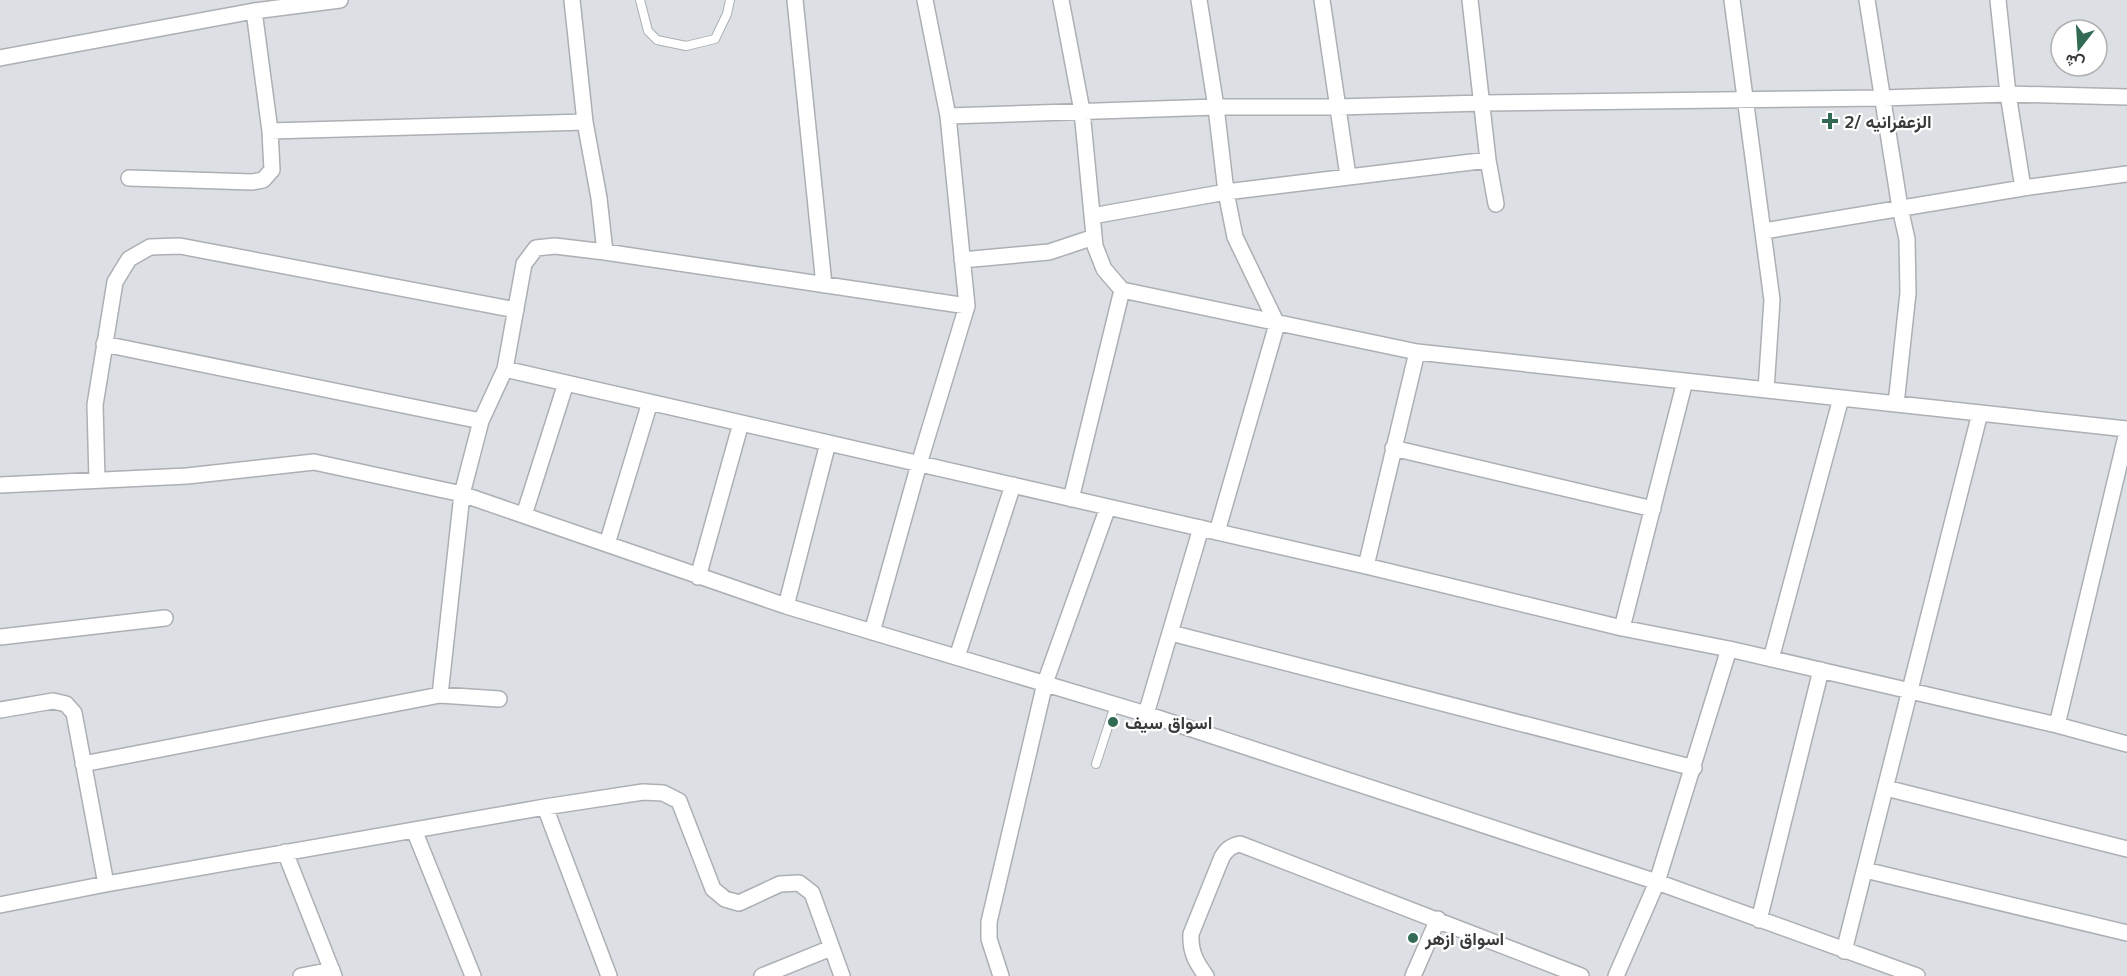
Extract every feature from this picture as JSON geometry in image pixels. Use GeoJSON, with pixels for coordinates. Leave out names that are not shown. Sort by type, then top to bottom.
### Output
{"type":"FeatureCollection","features":[{"type":"Feature","properties":{"kind":"street"},"geometry":{"type":"LineString","coordinates":[[0,58],[254,11],[340,0]]}},
{"type":"Feature","properties":{"kind":"street"},"geometry":{"type":"LineString","coordinates":[[572,0],[585,122],[605,252]]}},
{"type":"Feature","properties":{"kind":"street"},"geometry":{"type":"LineString","coordinates":[[795,0],[824,285]]}},
{"type":"Feature","properties":{"kind":"street"},"geometry":{"type":"LineString","coordinates":[[872,632],[919,464],[967,306],[948,116],[925,0]]}},
{"type":"Feature","properties":{"kind":"street"},"geometry":{"type":"LineString","coordinates":[[1062,0],[1082,111],[1095,246],[1104,269],[1122,290],[1417,352],[2127,430],[2057,725]]}},
{"type":"Feature","properties":{"kind":"street"},"geometry":{"type":"LineString","coordinates":[[1199,0],[1216,106],[1226,192],[1235,237],[1277,324],[1217,532]]}},
{"type":"Feature","properties":{"kind":"street"},"geometry":{"type":"LineString","coordinates":[[1322,0],[1348,176]]}},
{"type":"Feature","properties":{"kind":"street"},"geometry":{"type":"LineString","coordinates":[[1470,0],[1488,160],[1496,204]]}},
{"type":"Feature","properties":{"kind":"street"},"geometry":{"type":"LineString","coordinates":[[1732,0],[1772,300],[1766,390]]}},
{"type":"Feature","properties":{"kind":"street"},"geometry":{"type":"LineString","coordinates":[[1867,0],[1907,240],[1908,293],[1896,404]]}},
{"type":"Feature","properties":{"kind":"street"},"geometry":{"type":"LineString","coordinates":[[1998,0],[2008,94],[2023,188]]}},
{"type":"Feature","properties":{"kind":"street"},"geometry":{"type":"LineString","coordinates":[[129,178],[252,182],[263,180],[272,170],[270,131],[254,11]]}},
{"type":"Feature","properties":{"kind":"street"},"geometry":{"type":"LineString","coordinates":[[948,116],[1216,106],[1337,107],[2008,94],[2127,97]]}},
{"type":"Feature","properties":{"kind":"street"},"geometry":{"type":"LineString","coordinates":[[270,131],[585,122]]}},
{"type":"Feature","properties":{"kind":"street"},"geometry":{"type":"LineString","coordinates":[[1092,216],[1226,192],[1488,160]]}},
{"type":"Feature","properties":{"kind":"street"},"geometry":{"type":"LineString","coordinates":[[1764,231],[2023,188],[2127,174]]}},
{"type":"Feature","properties":{"kind":"street"},"geometry":{"type":"LineString","coordinates":[[962,260],[1049,252],[1094,237]]}},
{"type":"Feature","properties":{"kind":"street"},"geometry":{"type":"LineString","coordinates":[[97,480],[95,405],[115,282],[129,259],[150,247],[180,246],[516,310]]}},
{"type":"Feature","properties":{"kind":"street"},"geometry":{"type":"LineString","coordinates":[[440,695],[462,494],[481,421],[505,369],[524,264],[536,248],[555,246],[605,252],[967,306]]}},
{"type":"Feature","properties":{"kind":"street"},"geometry":{"type":"LineString","coordinates":[[1071,499],[1122,290]]}},
{"type":"Feature","properties":{"kind":"street"},"geometry":{"type":"LineString","coordinates":[[105,344],[481,421]]}},
{"type":"Feature","properties":{"kind":"street"},"geometry":{"type":"LineString","coordinates":[[1366,566],[1417,352]]}},
{"type":"Feature","properties":{"kind":"street"},"geometry":{"type":"LineString","coordinates":[[505,369],[1366,566],[1622,628],[1821,670],[2057,725],[2127,744]]}},
{"type":"Feature","properties":{"kind":"street"},"geometry":{"type":"LineString","coordinates":[[1622,628],[1685,381]]}},
{"type":"Feature","properties":{"kind":"street"},"geometry":{"type":"LineString","coordinates":[[524,514],[566,383]]}},
{"type":"Feature","properties":{"kind":"street"},"geometry":{"type":"LineString","coordinates":[[1771,659],[1841,398]]}},
{"type":"Feature","properties":{"kind":"street"},"geometry":{"type":"LineString","coordinates":[[607,544],[650,402]]}},
{"type":"Feature","properties":{"kind":"street"},"geometry":{"type":"LineString","coordinates":[[1844,951],[1980,413]]}},
{"type":"Feature","properties":{"kind":"street"},"geometry":{"type":"LineString","coordinates":[[698,577],[741,423]]}},
{"type":"Feature","properties":{"kind":"street"},"geometry":{"type":"LineString","coordinates":[[786,606],[828,443]]}},
{"type":"Feature","properties":{"kind":"street"},"geometry":{"type":"LineString","coordinates":[[1393,448],[1653,509]]}},
{"type":"Feature","properties":{"kind":"street"},"geometry":{"type":"LineString","coordinates":[[0,485],[187,476],[314,462],[462,494],[786,606],[1146,714],[1657,882],[1917,976]]}},
{"type":"Feature","properties":{"kind":"street"},"geometry":{"type":"LineString","coordinates":[[957,657],[1013,485]]}},
{"type":"Feature","properties":{"kind":"street"},"geometry":{"type":"LineString","coordinates":[[1001,976],[989,939],[989,922],[1045,682],[1108,507]]}},
{"type":"Feature","properties":{"kind":"street"},"geometry":{"type":"LineString","coordinates":[[1146,714],[1201,528]]}},
{"type":"Feature","properties":{"kind":"street"},"geometry":{"type":"LineString","coordinates":[[0,637],[165,618]]}},
{"type":"Feature","properties":{"kind":"street"},"geometry":{"type":"LineString","coordinates":[[1171,633],[1694,768]]}},
{"type":"Feature","properties":{"kind":"street"},"geometry":{"type":"LineString","coordinates":[[1616,976],[1657,882],[1729,649]]}},
{"type":"Feature","properties":{"kind":"street"},"geometry":{"type":"LineString","coordinates":[[1759,920],[1821,670]]}},
{"type":"Feature","properties":{"kind":"street"},"geometry":{"type":"LineString","coordinates":[[83,764],[440,695],[499,699]]}},
{"type":"Feature","properties":{"kind":"street"},"geometry":{"type":"LineString","coordinates":[[0,710],[53,701],[66,704],[74,714],[106,884]]}},
{"type":"Feature","properties":{"kind":"street"},"geometry":{"type":"LineString","coordinates":[[1886,788],[2127,849]]}},
{"type":"Feature","properties":{"kind":"street"},"geometry":{"type":"LineString","coordinates":[[0,905],[106,884],[545,807],[643,792],[663,793],[679,801],[712,889],[725,899],[739,903],[780,884],[799,883],[812,893],[842,976]]}},
{"type":"Feature","properties":{"kind":"street"},"geometry":{"type":"LineString","coordinates":[[545,807],[609,976]]}},
{"type":"Feature","properties":{"kind":"street"},"geometry":{"type":"LineString","coordinates":[[414,830],[473,976]]}},
{"type":"Feature","properties":{"kind":"street"},"geometry":{"type":"LineString","coordinates":[[1206,976],[1193,956],[1191,934],[1222,857],[1226,850],[1240,844],[1438,919],[1542,969],[1581,976]]}},
{"type":"Feature","properties":{"kind":"street"},"geometry":{"type":"LineString","coordinates":[[285,852],[333,973],[301,976]]}},
{"type":"Feature","properties":{"kind":"street"},"geometry":{"type":"LineString","coordinates":[[1865,870],[2127,933]]}},
{"type":"Feature","properties":{"kind":"street"},"geometry":{"type":"LineString","coordinates":[[1413,976],[1438,919]]}},
{"type":"Feature","properties":{"kind":"street"},"geometry":{"type":"LineString","coordinates":[[762,976],[831,948]]}},
{"type":"Feature","properties":{"kind":"lane"},"geometry":{"type":"LineString","coordinates":[[640,0],[648,32],[657,40],[686,46],[716,39],[727,14],[729,0]]}},
{"type":"Feature","properties":{"kind":"lane"},"geometry":{"type":"LineString","coordinates":[[1096,764],[1115,705]]}},
{"type":"Feature","properties":{"kind":"place","name":"الزعفرانيه /2"},"geometry":{"type":"Point","coordinates":[1830,121]}},
{"type":"Feature","properties":{"kind":"place","name":"اسواق سيف"},"geometry":{"type":"Point","coordinates":[1113,722]}},
{"type":"Feature","properties":{"kind":"place","name":"اسواق ازهر"},"geometry":{"type":"Point","coordinates":[1413,938]}}]}
